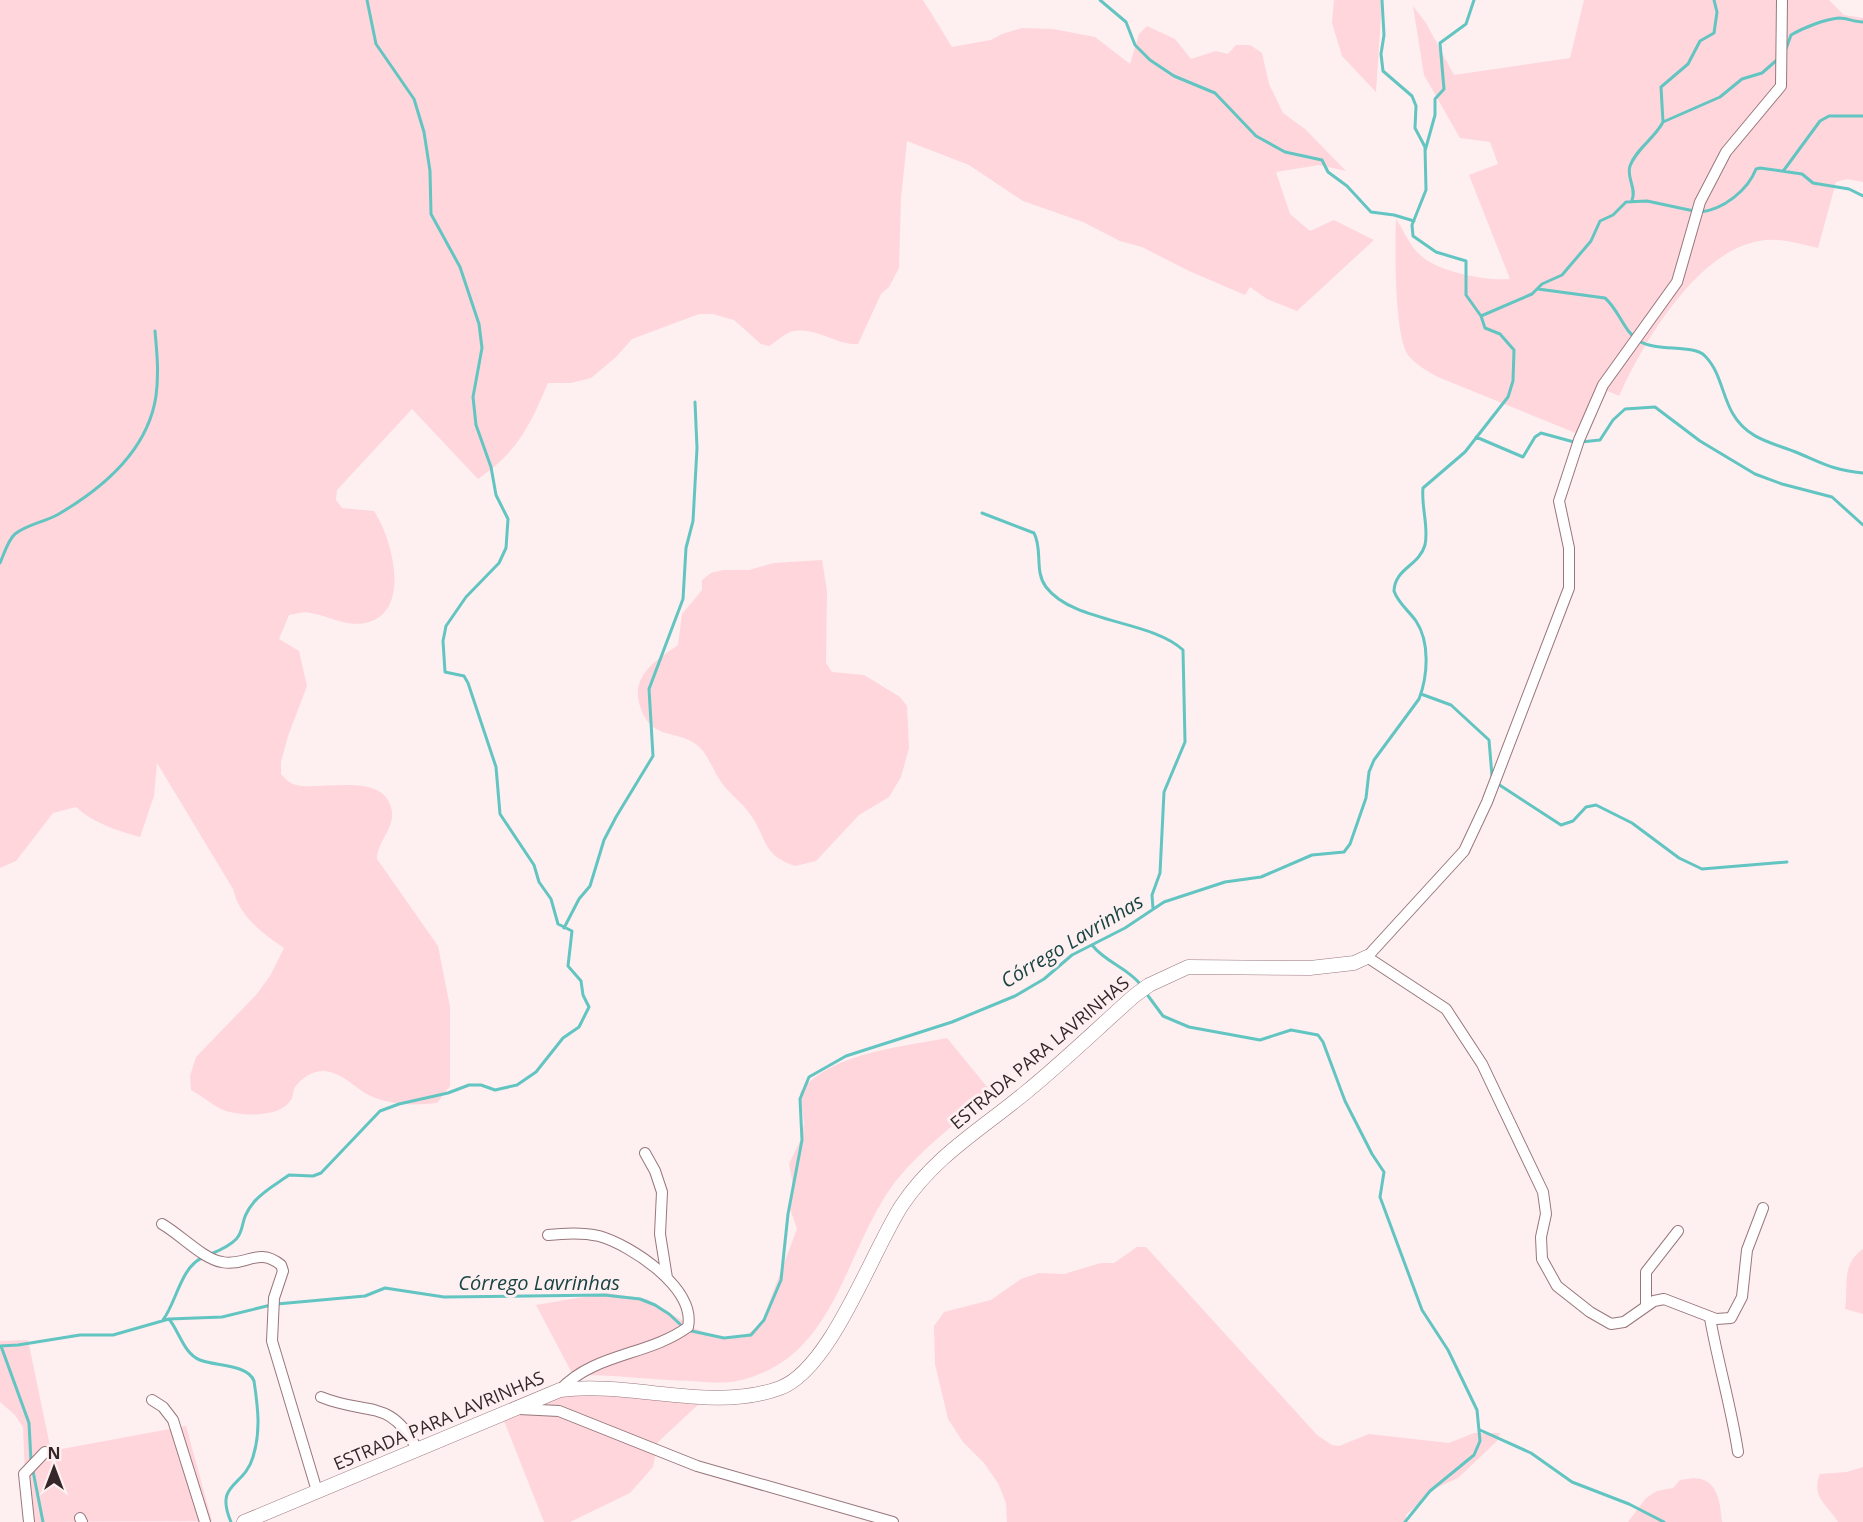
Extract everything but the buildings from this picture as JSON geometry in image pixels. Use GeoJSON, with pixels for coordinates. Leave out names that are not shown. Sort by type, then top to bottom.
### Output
{"type":"FeatureCollection","features":[{"type":"Feature","properties":{"kind":"street"},"geometry":{"type":"LineString","coordinates":[[1763,1208],[1751,1237],[1745,1260],[1742,1297],[1735,1313],[1726,1320],[1710,1318],[1685,1305],[1664,1299],[1646,1306],[1624,1322],[1611,1324],[1567,1295],[1550,1278],[1545,1269],[1540,1248],[1546,1214],[1543,1192],[1482,1064],[1446,1009],[1367,957],[1464,851],[1487,802],[1569,588],[1569,548],[1559,501],[1579,441],[1603,385],[1677,282],[1700,202],[1726,152],[1781,86],[1782,0]]}},
{"type":"Feature","properties":{"kind":"street","name":"ESTRADA PARA LAVRINHAS"},"geometry":{"type":"LineString","coordinates":[[244,1522],[266,1518],[317,1491],[560,1390],[612,1387],[693,1397],[733,1398],[763,1393],[796,1380],[819,1354],[902,1206],[934,1163],[1026,1092],[1134,996],[1149,985],[1188,967],[1310,968],[1354,963],[1367,957]]}},
{"type":"Feature","properties":{"kind":"street"},"geometry":{"type":"LineString","coordinates":[[645,1153],[655,1171],[662,1192],[660,1234],[667,1278]]}},
{"type":"Feature","properties":{"kind":"street"},"geometry":{"type":"LineString","coordinates":[[162,1224],[214,1260],[227,1263],[265,1256],[281,1265],[283,1271],[271,1315],[272,1341],[317,1491]]}},
{"type":"Feature","properties":{"kind":"street"},"geometry":{"type":"LineString","coordinates":[[1646,1306],[1646,1272],[1678,1231]]}},
{"type":"Feature","properties":{"kind":"street"},"geometry":{"type":"LineString","coordinates":[[548,1234],[583,1234],[600,1237],[648,1262],[667,1278],[685,1305],[688,1327],[665,1340],[578,1372],[560,1390]]}},
{"type":"Feature","properties":{"kind":"street"},"geometry":{"type":"LineString","coordinates":[[1710,1318],[1718,1362],[1732,1414],[1738,1452]]}},
{"type":"Feature","properties":{"kind":"street"},"geometry":{"type":"LineString","coordinates":[[321,1397],[347,1407],[389,1413],[404,1426],[417,1449]]}},
{"type":"Feature","properties":{"kind":"street"},"geometry":{"type":"LineString","coordinates":[[152,1400],[163,1407],[173,1420],[205,1522]]}},
{"type":"Feature","properties":{"kind":"street"},"geometry":{"type":"LineString","coordinates":[[513,1409],[559,1411],[697,1466],[893,1522]]}},
{"type":"Feature","properties":{"kind":"street"},"geometry":{"type":"LineString","coordinates":[[29,1522],[24,1474],[45,1452]]}},
{"type":"Feature","properties":{"kind":"shaded area"},"geometry":{"type":"Polygon","coordinates":[[[0,0],[923,0],[952,47],[991,40],[1022,28],[1053,29],[1095,37],[1130,64],[1139,34],[1147,26],[1175,39],[1191,59],[1216,51],[1228,54],[1236,45],[1250,45],[1262,53],[1269,84],[1283,113],[1305,129],[1346,171],[1319,165],[1276,172],[1290,214],[1310,231],[1334,220],[1374,240],[1297,311],[1267,299],[1250,287],[1245,295],[1189,271],[1142,247],[1120,241],[1083,222],[1023,201],[969,165],[907,141],[901,198],[899,268],[889,287],[881,294],[858,344],[842,342],[802,330],[790,332],[769,346],[761,344],[734,320],[713,314],[699,314],[632,339],[616,357],[591,378],[571,383],[548,383],[528,425],[513,448],[478,479],[412,409],[337,490],[336,500],[342,508],[374,511],[381,523],[392,556],[394,573],[394,590],[389,605],[380,616],[358,624],[308,612],[289,615],[279,639],[299,651],[307,686],[288,736],[281,762],[281,774],[290,782],[301,786],[363,786],[377,790],[387,798],[392,818],[377,859],[438,946],[450,1007],[450,1086],[437,1103],[400,1104],[373,1097],[337,1074],[321,1071],[308,1075],[301,1081],[295,1087],[291,1100],[278,1110],[261,1114],[233,1113],[217,1107],[191,1090],[190,1076],[196,1057],[256,995],[270,976],[284,948],[252,923],[240,908],[233,889],[157,763],[154,796],[140,837],[98,822],[76,807],[53,813],[16,861],[0,868],[0,0]]]}},
{"type":"Feature","properties":{"kind":"shaded area"},"geometry":{"type":"Polygon","coordinates":[[[1334,0],[1382,0],[1376,92],[1342,56],[1332,23],[1334,0]]]}},
{"type":"Feature","properties":{"kind":"shaded area"},"geometry":{"type":"Polygon","coordinates":[[[1584,0],[1829,0],[1844,15],[1863,18],[1863,182],[1847,179],[1836,182],[1818,248],[1766,240],[1736,249],[1714,262],[1674,303],[1642,351],[1619,396],[1601,388],[1578,434],[1438,377],[1411,359],[1403,344],[1400,329],[1396,289],[1396,219],[1410,244],[1435,265],[1474,277],[1510,279],[1469,175],[1498,164],[1490,142],[1460,138],[1424,75],[1413,6],[1426,23],[1454,75],[1570,58],[1584,0]]]}},
{"type":"Feature","properties":{"kind":"shaded area"},"geometry":{"type":"Polygon","coordinates":[[[822,560],[827,591],[826,663],[832,672],[864,675],[900,697],[907,706],[909,748],[901,777],[889,797],[859,815],[816,861],[795,866],[771,852],[749,813],[724,786],[703,751],[695,743],[652,726],[645,718],[638,695],[642,677],[647,670],[678,645],[682,614],[702,590],[702,580],[711,573],[723,570],[749,570],[774,563],[822,560]]]}},
{"type":"Feature","properties":{"kind":"shaded area"},"geometry":{"type":"Polygon","coordinates":[[[947,1038],[992,1093],[929,1146],[895,1182],[862,1239],[834,1300],[817,1327],[797,1351],[770,1369],[731,1382],[573,1375],[536,1305],[607,1293],[647,1299],[696,1329],[720,1338],[742,1338],[761,1324],[797,1229],[789,1206],[794,1190],[789,1164],[801,1139],[804,1123],[800,1093],[828,1069],[847,1060],[888,1049],[947,1038]]]}},
{"type":"Feature","properties":{"kind":"shaded area"},"geometry":{"type":"Polygon","coordinates":[[[1137,1247],[1146,1247],[1317,1435],[1332,1445],[1339,1446],[1369,1434],[1449,1443],[1474,1433],[1500,1433],[1497,1441],[1458,1478],[1436,1488],[1406,1515],[1407,1522],[1007,1522],[1006,1503],[998,1483],[984,1463],[963,1442],[948,1419],[935,1364],[934,1326],[944,1312],[991,1300],[1021,1279],[1039,1273],[1064,1274],[1101,1263],[1114,1263],[1137,1247]]]}},
{"type":"Feature","properties":{"kind":"shaded area"},"geometry":{"type":"Polygon","coordinates":[[[1863,1249],[1863,1314],[1845,1309],[1848,1269],[1856,1255],[1863,1249]]]}},
{"type":"Feature","properties":{"kind":"shaded area"},"geometry":{"type":"Polygon","coordinates":[[[28,1340],[51,1451],[186,1426],[212,1521],[27,1522],[23,1427],[15,1415],[0,1402],[0,1341],[28,1340]]]}},
{"type":"Feature","properties":{"kind":"shaded area"},"geometry":{"type":"Polygon","coordinates":[[[573,1391],[701,1402],[658,1442],[653,1467],[630,1493],[570,1522],[544,1522],[504,1421],[573,1391]]]}},
{"type":"Feature","properties":{"kind":"shaded area"},"geometry":{"type":"Polygon","coordinates":[[[1863,1467],[1863,1522],[1838,1522],[1819,1495],[1817,1489],[1820,1474],[1847,1472],[1863,1467]]]}},
{"type":"Feature","properties":{"kind":"shaded area"},"geometry":{"type":"Polygon","coordinates":[[[1702,1479],[1713,1487],[1719,1500],[1722,1522],[1628,1522],[1646,1498],[1657,1491],[1673,1488],[1680,1480],[1702,1479]]]}},
{"type":"Feature","properties":{"kind":"waterway"},"geometry":{"type":"LineString","coordinates":[[211,1254],[234,1242],[239,1236],[248,1211],[262,1194],[289,1175],[313,1176],[321,1173],[380,1111],[469,1085],[481,1085],[495,1090],[517,1085],[536,1072],[563,1038],[579,1027],[589,1007],[583,995],[581,981],[568,966],[572,931],[558,924],[551,899],[539,882],[534,865],[500,814],[496,767],[468,683],[464,676],[445,672],[443,641],[446,626],[466,597],[499,563],[506,548],[508,519],[496,495],[491,467],[476,425],[473,397],[482,348],[479,324],[460,267],[431,214],[430,171],[424,132],[414,99],[376,44],[367,0]]}},
{"type":"Feature","properties":{"kind":"waterway"},"geometry":{"type":"LineString","coordinates":[[1100,0],[1126,22],[1135,45],[1150,60],[1174,76],[1215,93],[1256,136],[1285,152],[1322,160],[1328,172],[1347,186],[1371,212],[1414,221]]}},
{"type":"Feature","properties":{"kind":"waterway"},"geometry":{"type":"LineString","coordinates":[[1382,0],[1383,71],[1412,96],[1416,106],[1415,128],[1425,147],[1426,190],[1412,225],[1413,236],[1436,252],[1466,261],[1466,295],[1481,316]]}},
{"type":"Feature","properties":{"kind":"waterway"},"geometry":{"type":"LineString","coordinates":[[1425,151],[1435,115],[1435,99],[1444,89],[1440,43],[1466,24],[1474,0]]}},
{"type":"Feature","properties":{"kind":"waterway","name":"Córrego Lavrinhas"},"geometry":{"type":"LineString","coordinates":[[1632,200],[1630,166],[1663,122],[1661,87],[1688,64],[1700,41],[1714,33],[1717,12],[1714,0]]}},
{"type":"Feature","properties":{"kind":"waterway"},"geometry":{"type":"LineString","coordinates":[[1786,49],[1791,35],[1814,24],[1839,18],[1863,22]]}},
{"type":"Feature","properties":{"kind":"waterway"},"geometry":{"type":"LineString","coordinates":[[1663,122],[1720,97],[1742,79],[1762,73],[1778,59]]}},
{"type":"Feature","properties":{"kind":"waterway"},"geometry":{"type":"LineString","coordinates":[[1784,170],[1820,121],[1829,116],[1863,116]]}},
{"type":"Feature","properties":{"kind":"waterway"},"geometry":{"type":"LineString","coordinates":[[1700,212],[1717,207],[1734,198],[1747,184],[1756,169],[1760,168],[1802,174],[1813,183],[1849,189],[1863,196]]}},
{"type":"Feature","properties":{"kind":"waterway","name":"Córrego Lavrinhas"},"geometry":{"type":"LineString","coordinates":[[1481,316],[1532,294],[1542,284],[1562,275],[1591,241],[1600,221],[1613,215],[1626,202],[1647,201],[1694,211]]}},
{"type":"Feature","properties":{"kind":"waterway"},"geometry":{"type":"LineString","coordinates":[[1538,289],[1605,298],[1629,332],[1639,341],[1655,346],[1693,350],[1705,356],[1715,369],[1733,414],[1746,430],[1771,443],[1829,466],[1863,473]]}},
{"type":"Feature","properties":{"kind":"waterway","name":"Córrego Lavrinhas"},"geometry":{"type":"LineString","coordinates":[[687,1330],[724,1338],[751,1335],[764,1320],[781,1280],[788,1214],[802,1140],[800,1099],[809,1077],[846,1056],[952,1022],[1015,996],[1044,979],[1072,955],[1125,928],[1164,902],[1225,882],[1261,877],[1312,855],[1344,852],[1350,844],[1366,798],[1369,772],[1374,760],[1419,699],[1422,690],[1426,670],[1424,639],[1421,629],[1394,591],[1398,577],[1418,558],[1425,545],[1423,488],[1465,452],[1508,397],[1513,381],[1514,350],[1500,334],[1485,328],[1481,316]]}},
{"type":"Feature","properties":{"kind":"waterway"},"geometry":{"type":"LineString","coordinates":[[0,563],[8,543],[15,534],[74,505],[106,480],[133,451],[151,416],[156,396],[158,372],[155,331]]}},
{"type":"Feature","properties":{"kind":"waterway"},"geometry":{"type":"LineString","coordinates":[[564,928],[579,899],[590,886],[604,840],[653,756],[649,689],[683,599],[686,548],[693,521],[697,448],[695,402]]}},
{"type":"Feature","properties":{"kind":"waterway"},"geometry":{"type":"LineString","coordinates":[[1581,442],[1600,440],[1613,420],[1625,409],[1655,407],[1700,441],[1755,474],[1782,484],[1832,497],[1863,525]]}},
{"type":"Feature","properties":{"kind":"waterway"},"geometry":{"type":"LineString","coordinates":[[1476,437],[1523,457],[1535,437],[1541,433],[1574,442]]}},
{"type":"Feature","properties":{"kind":"waterway"},"geometry":{"type":"LineString","coordinates":[[982,513],[1034,533],[1037,540],[1042,581],[1058,599],[1093,615],[1152,633],[1169,640],[1183,650],[1185,742],[1164,792],[1160,873],[1152,895],[1153,909]]}},
{"type":"Feature","properties":{"kind":"waterway"},"geometry":{"type":"LineString","coordinates":[[1421,694],[1451,705],[1489,740],[1492,776]]}},
{"type":"Feature","properties":{"kind":"waterway"},"geometry":{"type":"LineString","coordinates":[[1498,784],[1561,825],[1573,821],[1586,807],[1596,805],[1632,823],[1679,858],[1702,869],[1787,862]]}},
{"type":"Feature","properties":{"kind":"waterway"},"geometry":{"type":"LineString","coordinates":[[1092,945],[1141,985]]}},
{"type":"Feature","properties":{"kind":"waterway"},"geometry":{"type":"LineString","coordinates":[[1146,993],[1163,1016],[1189,1027],[1260,1040],[1291,1030],[1318,1035],[1323,1042],[1345,1101],[1372,1154],[1384,1172],[1380,1197],[1422,1310],[1448,1350],[1477,1410],[1480,1441],[1474,1455],[1430,1491],[1405,1522]]}},
{"type":"Feature","properties":{"kind":"waterway"},"geometry":{"type":"LineString","coordinates":[[163,1320],[189,1269],[202,1258]]}},
{"type":"Feature","properties":{"kind":"waterway","name":"Córrego Lavrinhas"},"geometry":{"type":"LineString","coordinates":[[277,1304],[365,1296],[385,1288],[444,1297],[604,1295],[640,1299],[655,1305],[682,1326]]}},
{"type":"Feature","properties":{"kind":"waterway","name":"Córrego Lavrinhas"},"geometry":{"type":"LineString","coordinates":[[0,1346],[80,1335],[113,1335],[169,1319],[222,1317],[271,1305]]}},
{"type":"Feature","properties":{"kind":"waterway"},"geometry":{"type":"LineString","coordinates":[[169,1319],[194,1357],[206,1362],[238,1368],[251,1375],[254,1381],[258,1410],[257,1438],[249,1467],[228,1492],[226,1499],[231,1522]]}},
{"type":"Feature","properties":{"kind":"waterway"},"geometry":{"type":"LineString","coordinates":[[1,1346],[29,1423],[31,1461]]}},
{"type":"Feature","properties":{"kind":"waterway"},"geometry":{"type":"LineString","coordinates":[[1480,1430],[1531,1453],[1572,1482],[1629,1504],[1664,1522]]}},
{"type":"Feature","properties":{"kind":"waterway"},"geometry":{"type":"LineString","coordinates":[[33,1471],[43,1522]]}}]}
